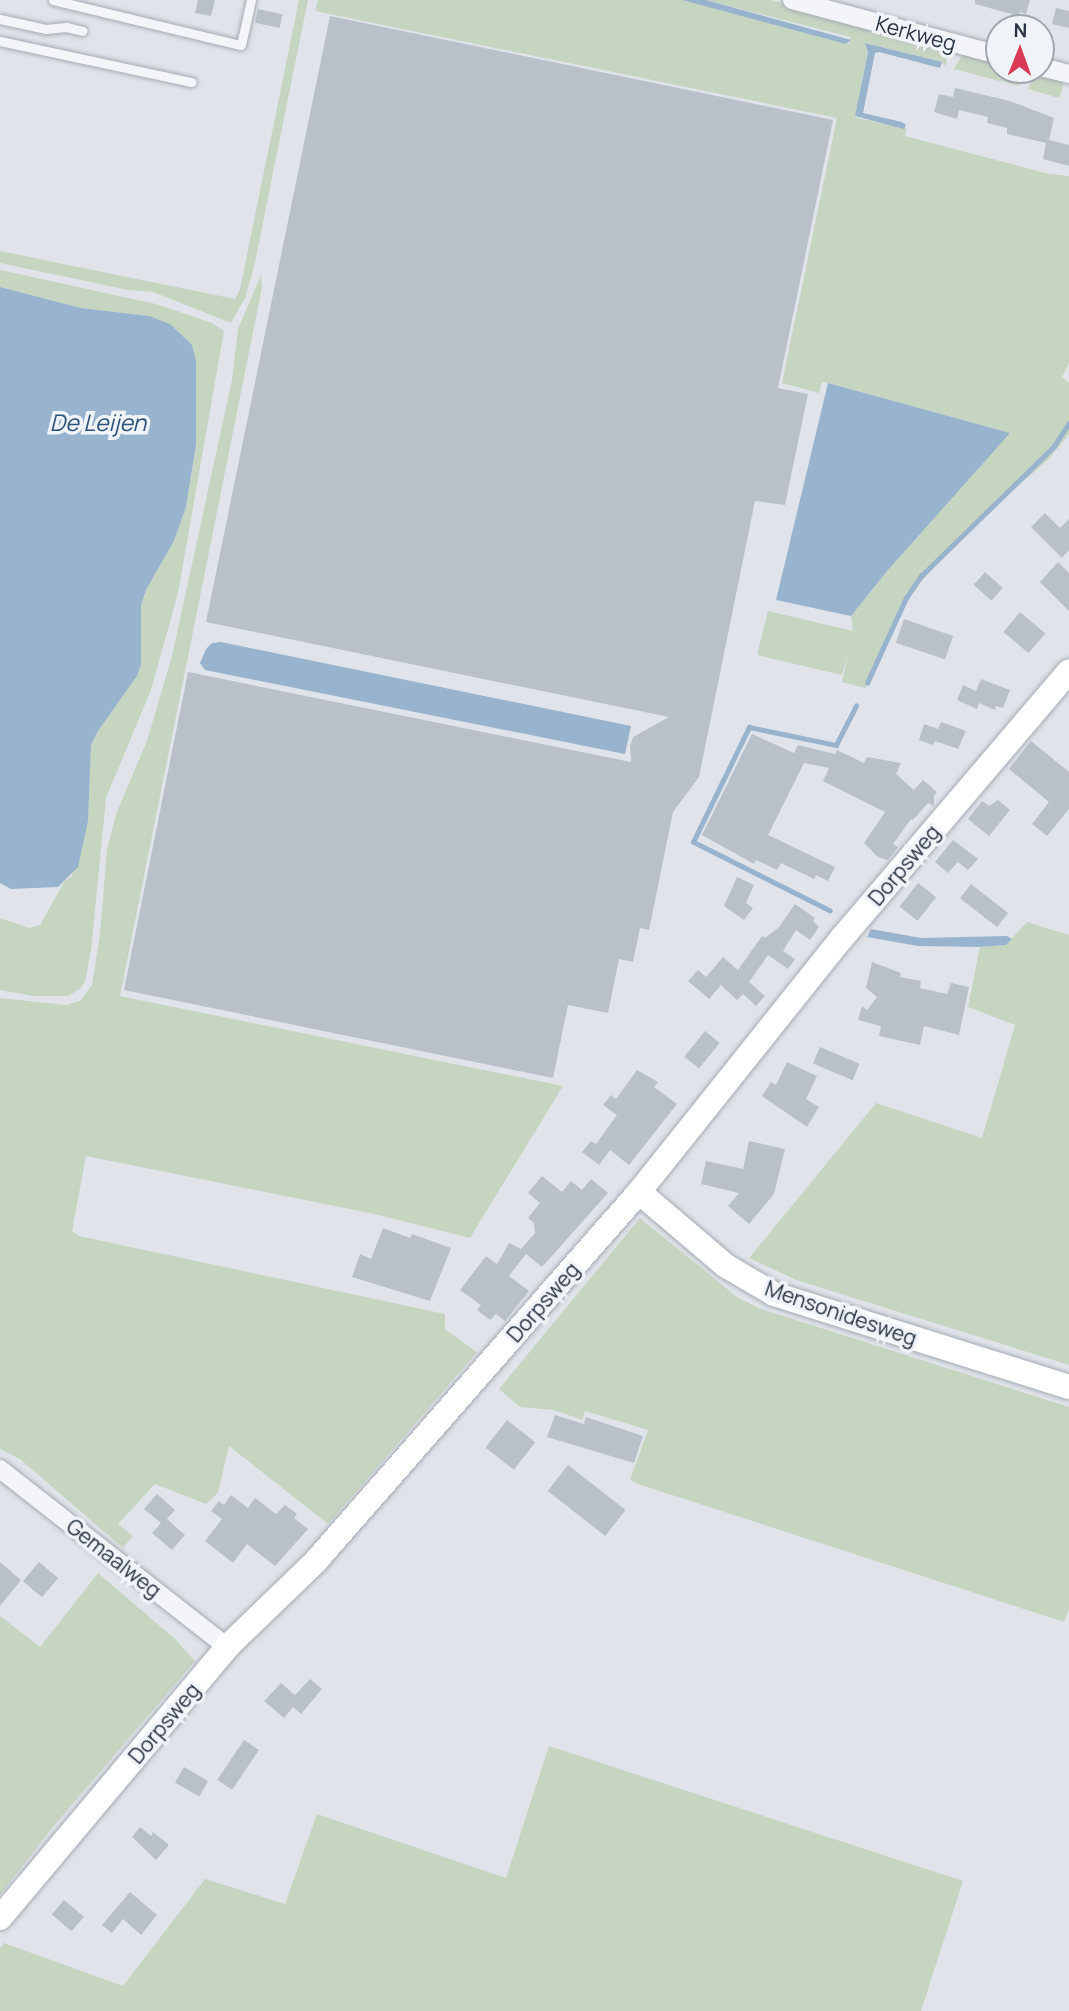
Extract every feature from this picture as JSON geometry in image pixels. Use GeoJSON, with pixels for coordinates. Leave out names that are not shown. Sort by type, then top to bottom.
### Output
{"type":"FeatureCollection","features":[{"type":"Feature","properties":{"kind":"street","name":"Kerkweg"},"geometry":{"type":"LineString","coordinates":[[792,0],[985,51]]}},
{"type":"Feature","properties":{"kind":"street","name":"Dorpsweg"},"geometry":{"type":"LineString","coordinates":[[0,1918],[227,1647],[334,1541],[639,1192],[842,937],[1069,671]]}},
{"type":"Feature","properties":{"kind":"street","name":"Mensonidesweg"},"geometry":{"type":"LineString","coordinates":[[639,1192],[726,1266],[774,1294],[1069,1387]]}},
{"type":"Feature","properties":{"kind":"street","name":"Gemaalweg"},"geometry":{"type":"LineString","coordinates":[[0,1469],[227,1647]]}},
{"type":"Feature","properties":{"kind":"lane"},"geometry":{"type":"LineString","coordinates":[[52,0],[241,45],[251,0]]}},
{"type":"Feature","properties":{"kind":"lane"},"geometry":{"type":"LineString","coordinates":[[0,19],[46,29],[66,27],[83,31]]}},
{"type":"Feature","properties":{"kind":"lane"},"geometry":{"type":"LineString","coordinates":[[0,41],[192,82]]}},
{"type":"Feature","properties":{"kind":"green space"},"geometry":{"type":"Polygon","coordinates":[[[299,0],[308,0],[254,267],[245,298],[231,323],[153,292],[128,290],[0,263],[0,251],[235,299],[240,289],[299,0]]]}},
{"type":"Feature","properties":{"kind":"green space"},"geometry":{"type":"Polygon","coordinates":[[[318,0],[682,0],[849,44],[850,37],[706,0],[771,0],[948,48],[946,66],[941,62],[866,43],[868,52],[855,116],[857,118],[907,128],[905,136],[1049,174],[1069,176],[1069,363],[1062,377],[1069,383],[1069,434],[1049,459],[972,526],[919,584],[897,616],[865,688],[842,682],[848,654],[842,675],[757,655],[768,611],[853,631],[851,616],[1009,433],[828,383],[822,382],[819,393],[782,383],[837,118],[315,11],[318,0]]]}},
{"type":"Feature","properties":{"kind":"green space"},"geometry":{"type":"Polygon","coordinates":[[[964,52],[985,57],[985,77],[954,69],[964,52]]]}},
{"type":"Feature","properties":{"kind":"green space"},"geometry":{"type":"Polygon","coordinates":[[[1055,76],[1062,78],[1063,87],[1059,98],[1028,89],[1030,84],[1055,84],[1055,76]]]}},
{"type":"Feature","properties":{"kind":"green space"},"geometry":{"type":"Polygon","coordinates":[[[0,270],[156,304],[212,323],[224,331],[178,593],[151,690],[106,798],[91,951],[85,981],[81,988],[68,996],[33,996],[0,990],[0,918],[29,928],[40,925],[64,882],[72,876],[89,794],[91,745],[137,676],[141,665],[141,605],[146,590],[174,541],[186,507],[196,445],[196,361],[149,316],[81,308],[0,287],[0,270]]]}},
{"type":"Feature","properties":{"kind":"green space"},"geometry":{"type":"Polygon","coordinates":[[[261,275],[262,287],[120,996],[563,1086],[470,1238],[374,1214],[86,1156],[72,1231],[79,1236],[445,1314],[445,1329],[477,1352],[328,1524],[229,1446],[218,1493],[206,1504],[155,1484],[118,1524],[133,1536],[123,1548],[20,1459],[0,1449],[0,998],[67,1005],[81,1000],[92,985],[100,934],[107,850],[116,814],[147,741],[172,656],[232,380],[238,329],[261,275]]]}},
{"type":"Feature","properties":{"kind":"green space"},"geometry":{"type":"Polygon","coordinates":[[[1027,922],[1069,935],[1069,1365],[796,1280],[749,1258],[876,1103],[982,1138],[1015,1025],[968,1007],[980,947],[1006,945],[1027,922]]]}},
{"type":"Feature","properties":{"kind":"green space"},"geometry":{"type":"Polygon","coordinates":[[[640,1218],[737,1297],[761,1309],[1069,1407],[1069,1608],[1064,1622],[638,1484],[630,1480],[648,1430],[585,1411],[582,1420],[554,1410],[520,1407],[499,1389],[640,1218]]]}},
{"type":"Feature","properties":{"kind":"green space"},"geometry":{"type":"Polygon","coordinates":[[[98,1573],[174,1638],[195,1661],[52,1828],[0,1895],[0,1616],[40,1647],[98,1573]]]}},
{"type":"Feature","properties":{"kind":"green space"},"geometry":{"type":"Polygon","coordinates":[[[549,1746],[963,1881],[921,2011],[0,2011],[0,1948],[4,1943],[123,1986],[205,1879],[285,1904],[317,1814],[506,1878],[549,1746]]]}},
{"type":"Feature","properties":{"kind":"water"},"geometry":{"type":"Polygon","coordinates":[[[682,0],[706,0],[851,40],[846,44],[682,0]]]}},
{"type":"Feature","properties":{"kind":"water"},"geometry":{"type":"Polygon","coordinates":[[[865,43],[942,62],[940,68],[875,53],[863,113],[902,122],[906,125],[904,129],[855,116],[868,52],[865,43]]]}},
{"type":"Feature","properties":{"kind":"water","name":"De Leijen"},"geometry":{"type":"Polygon","coordinates":[[[0,287],[81,308],[149,316],[170,324],[192,345],[196,361],[196,445],[186,507],[174,541],[146,590],[141,605],[141,665],[137,676],[91,745],[88,821],[78,867],[58,887],[11,889],[0,883],[0,287]]]}},
{"type":"Feature","properties":{"kind":"water"},"geometry":{"type":"Polygon","coordinates":[[[828,383],[1010,433],[888,570],[851,616],[776,600],[828,383]]]}},
{"type":"Feature","properties":{"kind":"water"},"geometry":{"type":"Polygon","coordinates":[[[221,642],[631,726],[625,754],[205,670],[200,663],[206,649],[212,643],[221,642]]]}},
{"type":"Feature","properties":{"kind":"water"},"geometry":{"type":"Polygon","coordinates":[[[871,929],[921,938],[1007,936],[1012,939],[1006,945],[980,947],[918,946],[867,937],[871,929]]]}},
{"type":"Feature","properties":{"kind":"building"},"geometry":{"type":"Polygon","coordinates":[[[198,0],[215,0],[211,16],[195,13],[198,0]]]}},
{"type":"Feature","properties":{"kind":"building"},"geometry":{"type":"Polygon","coordinates":[[[975,0],[1030,0],[1026,14],[1012,14],[975,4],[975,0]]]}},
{"type":"Feature","properties":{"kind":"building"},"geometry":{"type":"Polygon","coordinates":[[[1056,8],[1069,11],[1069,28],[1055,25],[1056,8]]]}},
{"type":"Feature","properties":{"kind":"building"},"geometry":{"type":"Polygon","coordinates":[[[258,9],[282,14],[280,28],[255,23],[258,9]]]}},
{"type":"Feature","properties":{"kind":"building"},"geometry":{"type":"Polygon","coordinates":[[[330,16],[833,120],[778,388],[808,394],[785,505],[755,501],[699,777],[673,812],[649,930],[640,928],[633,962],[619,959],[608,1013],[568,1005],[553,1078],[124,990],[188,672],[631,762],[630,746],[633,737],[669,717],[206,622],[330,16]]]}},
{"type":"Feature","properties":{"kind":"building"},"geometry":{"type":"Polygon","coordinates":[[[955,88],[1010,101],[1054,118],[1049,140],[1069,145],[1069,166],[1043,159],[1046,143],[1007,134],[1007,128],[987,123],[988,117],[959,110],[957,119],[934,112],[939,94],[953,97],[955,88]]]}},
{"type":"Feature","properties":{"kind":"building"},"geometry":{"type":"Polygon","coordinates":[[[1045,513],[1060,528],[1069,519],[1069,550],[1062,558],[1031,527],[1045,513]]]}},
{"type":"Feature","properties":{"kind":"building"},"geometry":{"type":"Polygon","coordinates":[[[1058,562],[1069,573],[1069,611],[1040,582],[1058,562]]]}},
{"type":"Feature","properties":{"kind":"building"},"geometry":{"type":"Polygon","coordinates":[[[985,572],[1003,588],[991,601],[974,585],[985,572]]]}},
{"type":"Feature","properties":{"kind":"building"},"geometry":{"type":"Polygon","coordinates":[[[1020,612],[1045,633],[1029,653],[1003,632],[1020,612]]]}},
{"type":"Feature","properties":{"kind":"building"},"geometry":{"type":"Polygon","coordinates":[[[904,619],[953,636],[945,660],[896,643],[904,619]]]}},
{"type":"Feature","properties":{"kind":"building"},"geometry":{"type":"Polygon","coordinates":[[[981,679],[1010,690],[1003,708],[996,706],[995,710],[979,703],[977,709],[957,700],[963,685],[976,691],[981,679]]]}},
{"type":"Feature","properties":{"kind":"building"},"geometry":{"type":"Polygon","coordinates":[[[941,722],[966,731],[958,749],[935,741],[933,745],[919,740],[924,724],[938,729],[941,722]]]}},
{"type":"Feature","properties":{"kind":"building"},"geometry":{"type":"Polygon","coordinates":[[[752,734],[794,753],[798,745],[835,754],[837,750],[864,763],[867,757],[901,763],[896,774],[914,790],[923,780],[937,792],[934,806],[928,803],[911,819],[893,844],[898,847],[888,860],[878,857],[864,843],[885,812],[823,781],[829,768],[804,763],[768,835],[835,867],[828,881],[816,875],[814,879],[781,863],[777,870],[756,860],[754,864],[702,835],[752,734]]]}},
{"type":"Feature","properties":{"kind":"building"},"geometry":{"type":"Polygon","coordinates":[[[1031,741],[1069,772],[1069,809],[1047,836],[1032,824],[1049,802],[1009,769],[1031,741]]]}},
{"type":"Feature","properties":{"kind":"building"},"geometry":{"type":"Polygon","coordinates":[[[998,800],[1010,810],[989,836],[968,819],[982,801],[989,806],[998,800]]]}},
{"type":"Feature","properties":{"kind":"building"},"geometry":{"type":"Polygon","coordinates":[[[953,840],[978,859],[968,870],[958,862],[948,873],[935,862],[953,840]]]}},
{"type":"Feature","properties":{"kind":"building"},"geometry":{"type":"Polygon","coordinates":[[[737,877],[754,885],[746,903],[753,908],[744,920],[724,906],[737,877]]]}},
{"type":"Feature","properties":{"kind":"building"},"geometry":{"type":"Polygon","coordinates":[[[918,883],[936,897],[918,921],[900,907],[918,883]]]}},
{"type":"Feature","properties":{"kind":"building"},"geometry":{"type":"Polygon","coordinates":[[[971,884],[1008,913],[997,927],[960,898],[971,884]]]}},
{"type":"Feature","properties":{"kind":"building"},"geometry":{"type":"Polygon","coordinates":[[[795,904],[815,918],[813,921],[819,927],[810,940],[796,930],[783,951],[795,959],[788,969],[768,955],[749,982],[765,996],[756,1006],[743,994],[737,1000],[721,985],[709,999],[688,981],[698,970],[706,977],[723,957],[738,970],[762,936],[765,938],[779,927],[795,904]]]}},
{"type":"Feature","properties":{"kind":"building"},"geometry":{"type":"Polygon","coordinates":[[[872,962],[901,973],[900,977],[921,981],[920,988],[947,994],[951,983],[969,987],[959,1035],[924,1026],[920,1045],[879,1036],[881,1026],[858,1020],[862,1006],[867,1010],[877,997],[866,988],[872,962]]]}},
{"type":"Feature","properties":{"kind":"building"},"geometry":{"type":"Polygon","coordinates":[[[705,1031],[720,1043],[699,1069],[684,1057],[705,1031]]]}},
{"type":"Feature","properties":{"kind":"building"},"geometry":{"type":"Polygon","coordinates":[[[820,1047],[860,1064],[853,1080],[813,1064],[820,1047]]]}},
{"type":"Feature","properties":{"kind":"building"},"geometry":{"type":"Polygon","coordinates":[[[787,1062],[817,1076],[806,1099],[819,1107],[807,1127],[762,1096],[771,1082],[776,1085],[787,1062]]]}},
{"type":"Feature","properties":{"kind":"building"},"geometry":{"type":"Polygon","coordinates":[[[637,1070],[658,1082],[654,1087],[677,1104],[629,1165],[610,1150],[599,1165],[582,1152],[591,1141],[596,1144],[617,1115],[603,1105],[611,1095],[616,1099],[637,1070]]]}},
{"type":"Feature","properties":{"kind":"building"},"geometry":{"type":"Polygon","coordinates":[[[749,1141],[785,1149],[774,1194],[749,1224],[728,1206],[739,1193],[701,1184],[706,1161],[743,1169],[749,1141]]]}},
{"type":"Feature","properties":{"kind":"building"},"geometry":{"type":"Polygon","coordinates":[[[542,1176],[562,1192],[571,1181],[582,1190],[591,1179],[608,1193],[542,1267],[526,1254],[509,1276],[529,1291],[505,1321],[496,1314],[490,1320],[477,1310],[481,1305],[460,1290],[486,1256],[497,1264],[509,1243],[521,1249],[535,1233],[534,1223],[528,1218],[540,1203],[528,1193],[542,1176]]]}},
{"type":"Feature","properties":{"kind":"building"},"geometry":{"type":"Polygon","coordinates":[[[383,1228],[410,1238],[412,1234],[451,1248],[430,1301],[352,1277],[360,1254],[371,1259],[383,1228]]]}},
{"type":"Feature","properties":{"kind":"building"},"geometry":{"type":"Polygon","coordinates":[[[555,1415],[584,1424],[586,1417],[643,1436],[634,1463],[547,1437],[555,1415]]]}},
{"type":"Feature","properties":{"kind":"building"},"geometry":{"type":"Polygon","coordinates":[[[507,1420],[535,1442],[514,1470],[485,1448],[507,1420]]]}},
{"type":"Feature","properties":{"kind":"building"},"geometry":{"type":"Polygon","coordinates":[[[568,1465],[626,1510],[605,1536],[548,1491],[568,1465]]]}},
{"type":"Feature","properties":{"kind":"building"},"geometry":{"type":"Polygon","coordinates":[[[157,1494],[175,1510],[167,1519],[185,1535],[172,1550],[152,1533],[161,1523],[144,1509],[157,1494]]]}},
{"type":"Feature","properties":{"kind":"building"},"geometry":{"type":"Polygon","coordinates":[[[231,1495],[248,1508],[255,1498],[276,1514],[285,1505],[297,1514],[294,1518],[308,1529],[275,1566],[247,1544],[233,1563],[205,1541],[222,1519],[211,1511],[219,1501],[224,1505],[231,1495]]]}},
{"type":"Feature","properties":{"kind":"building"},"geometry":{"type":"Polygon","coordinates":[[[0,1562],[21,1580],[0,1606],[0,1562]]]}},
{"type":"Feature","properties":{"kind":"building"},"geometry":{"type":"Polygon","coordinates":[[[39,1562],[58,1578],[42,1597],[23,1581],[39,1562]]]}},
{"type":"Feature","properties":{"kind":"building"},"geometry":{"type":"Polygon","coordinates":[[[310,1679],[322,1689],[301,1714],[293,1707],[284,1718],[264,1701],[281,1683],[295,1695],[310,1679]]]}},
{"type":"Feature","properties":{"kind":"building"},"geometry":{"type":"Polygon","coordinates":[[[244,1740],[259,1750],[232,1790],[217,1780],[244,1740]]]}},
{"type":"Feature","properties":{"kind":"building"},"geometry":{"type":"Polygon","coordinates":[[[184,1767],[208,1781],[199,1797],[175,1783],[184,1767]]]}},
{"type":"Feature","properties":{"kind":"building"},"geometry":{"type":"Polygon","coordinates":[[[140,1827],[151,1836],[153,1832],[169,1845],[156,1860],[132,1837],[140,1827]]]}},
{"type":"Feature","properties":{"kind":"building"},"geometry":{"type":"Polygon","coordinates":[[[130,1892],[157,1915],[141,1935],[123,1919],[112,1933],[102,1925],[130,1892]]]}},
{"type":"Feature","properties":{"kind":"building"},"geometry":{"type":"Polygon","coordinates":[[[64,1900],[84,1917],[72,1931],[52,1915],[64,1900]]]}},
{"type":"Feature","properties":{"kind":"waterway"},"geometry":{"type":"LineString","coordinates":[[867,683],[906,598],[921,576],[1054,446],[1069,423]]}},
{"type":"Feature","properties":{"kind":"waterway"},"geometry":{"type":"LineString","coordinates":[[830,911],[693,842],[749,727],[836,745],[856,706]]}}]}
